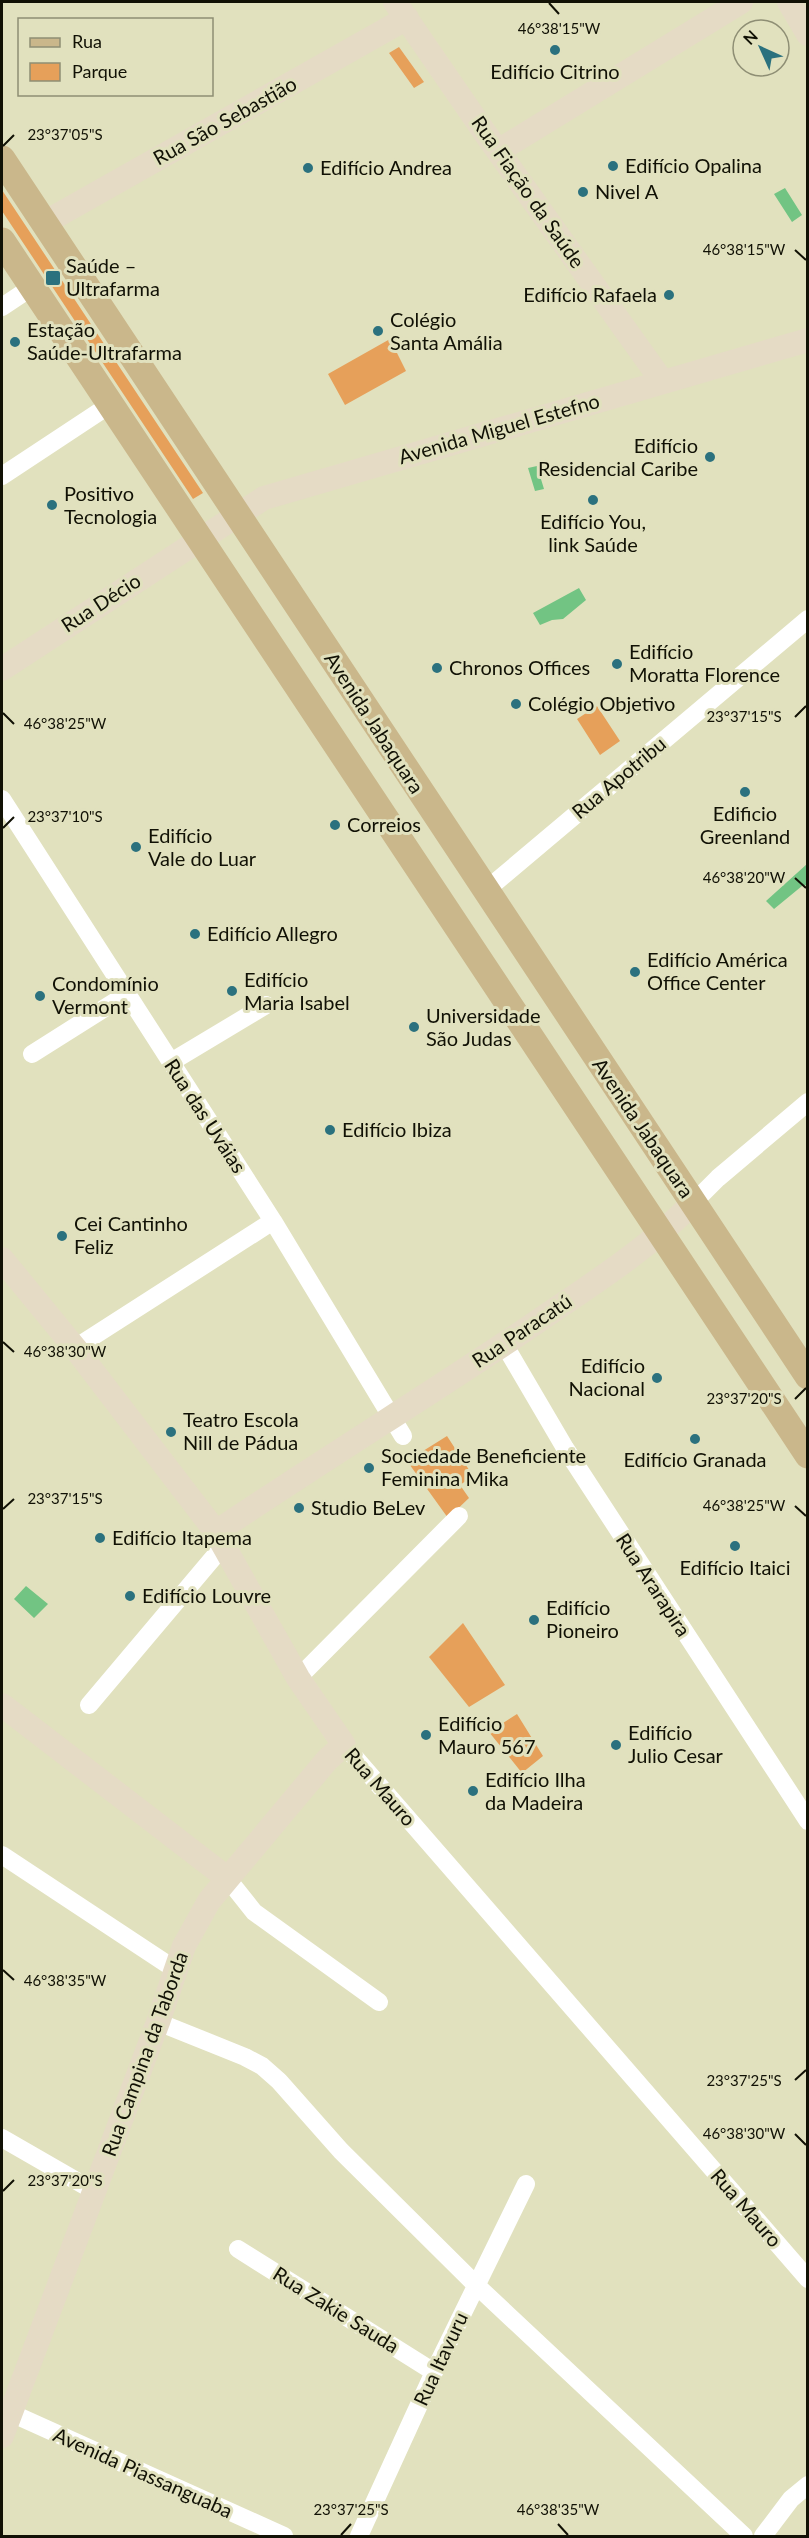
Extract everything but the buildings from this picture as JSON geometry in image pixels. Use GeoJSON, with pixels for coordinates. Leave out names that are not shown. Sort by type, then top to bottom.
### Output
{"type":"FeatureCollection","features":[{"type":"Feature","properties":{"kind":"main road","name":"Avenida Jabaquara"},"geometry":{"type":"LineString","coordinates":[[2,159],[807,1376]]}},
{"type":"Feature","properties":{"kind":"main road"},"geometry":{"type":"LineString","coordinates":[[2,241],[807,1455]]}},
{"type":"Feature","properties":{"kind":"street"},"geometry":{"type":"LineString","coordinates":[[498,152],[741,2]]}},
{"type":"Feature","properties":{"kind":"street"},"geometry":{"type":"LineString","coordinates":[[789,2],[807,34]]}},
{"type":"Feature","properties":{"kind":"street","name":"Rua Fiação da Saúde"},"geometry":{"type":"LineString","coordinates":[[401,10],[498,152],[662,381]]}},
{"type":"Feature","properties":{"kind":"street","name":"Rua São Sebastião"},"geometry":{"type":"LineString","coordinates":[[44,223],[401,10]]}},
{"type":"Feature","properties":{"kind":"street"},"geometry":{"type":"LineString","coordinates":[[2,307],[32,287]]}},
{"type":"Feature","properties":{"kind":"street","name":"Avenida Miguel Estefno"},"geometry":{"type":"LineString","coordinates":[[200,538],[264,498],[807,340]]}},
{"type":"Feature","properties":{"kind":"street"},"geometry":{"type":"LineString","coordinates":[[2,476],[111,404]]}},
{"type":"Feature","properties":{"kind":"street","name":"Rua Décio"},"geometry":{"type":"LineString","coordinates":[[2,669],[200,538]]}},
{"type":"Feature","properties":{"kind":"street","name":"Rua Apotribu"},"geometry":{"type":"LineString","coordinates":[[485,891],[807,619]]}},
{"type":"Feature","properties":{"kind":"street","name":"Rua das Uváias"},"geometry":{"type":"LineString","coordinates":[[2,799],[273,1221],[398,1426]]}},
{"type":"Feature","properties":{"kind":"street"},"geometry":{"type":"LineString","coordinates":[[32,1054],[127,994]]}},
{"type":"Feature","properties":{"kind":"street"},"geometry":{"type":"LineString","coordinates":[[171,1062],[266,1005]]}},
{"type":"Feature","properties":{"kind":"street","name":"Rua Paracatú"},"geometry":{"type":"LineString","coordinates":[[220,1538],[398,1426],[504,1344],[662,1234],[718,1178],[807,1102]]}},
{"type":"Feature","properties":{"kind":"street"},"geometry":{"type":"LineString","coordinates":[[75,1347],[273,1221]]}},
{"type":"Feature","properties":{"kind":"street","name":"Rua Mauro"},"geometry":{"type":"LineString","coordinates":[[2,1259],[75,1347],[220,1538],[298,1678],[344,1744],[807,2279]]}},
{"type":"Feature","properties":{"kind":"street","name":"Rua Ararapira"},"geometry":{"type":"LineString","coordinates":[[504,1344],[565,1448],[807,1821]]}},
{"type":"Feature","properties":{"kind":"street"},"geometry":{"type":"LineString","coordinates":[[298,1678],[459,1516]]}},
{"type":"Feature","properties":{"kind":"street"},"geometry":{"type":"LineString","coordinates":[[89,1705],[220,1538]]}},
{"type":"Feature","properties":{"kind":"street"},"geometry":{"type":"LineString","coordinates":[[2,1705],[227,1878],[254,1912],[379,2002]]}},
{"type":"Feature","properties":{"kind":"street","name":"Rua Campina da Taborda"},"geometry":{"type":"LineString","coordinates":[[2,2436],[7,2411],[94,2191],[158,2022],[184,1946],[209,1901],[227,1878],[327,1760],[344,1744]]}},
{"type":"Feature","properties":{"kind":"street"},"geometry":{"type":"LineString","coordinates":[[2,1855],[176,1970]]}},
{"type":"Feature","properties":{"kind":"street"},"geometry":{"type":"LineString","coordinates":[[158,2022],[262,2066],[279,2081],[341,2151],[476,2285],[744,2536]]}},
{"type":"Feature","properties":{"kind":"street"},"geometry":{"type":"LineString","coordinates":[[2,2138],[94,2191]]}},
{"type":"Feature","properties":{"kind":"street","name":"Rua Itavuru"},"geometry":{"type":"LineString","coordinates":[[359,2536],[434,2372],[526,2184]]}},
{"type":"Feature","properties":{"kind":"street","name":"Rua Zakie Sauda"},"geometry":{"type":"LineString","coordinates":[[238,2249],[434,2372]]}},
{"type":"Feature","properties":{"kind":"street","name":"Avenida Piassanguaba"},"geometry":{"type":"LineString","coordinates":[[7,2411],[284,2536]]}},
{"type":"Feature","properties":{"kind":"street"},"geometry":{"type":"LineString","coordinates":[[763,2536],[791,2499],[807,2485]]}},
{"type":"Feature","properties":{"kind":"green space"},"geometry":{"type":"Polygon","coordinates":[[[399,47],[424,82],[414,88],[389,53],[399,47]]]}},
{"type":"Feature","properties":{"kind":"green space"},"geometry":{"type":"Polygon","coordinates":[[[2,190],[203,493],[193,499],[2,211],[2,190]]]}},
{"type":"Feature","properties":{"kind":"green space"},"geometry":{"type":"Polygon","coordinates":[[[390,339],[406,371],[345,405],[328,374],[390,339]]]}},
{"type":"Feature","properties":{"kind":"green space"},"geometry":{"type":"Polygon","coordinates":[[[597,706],[620,741],[600,755],[577,719],[597,706]]]}},
{"type":"Feature","properties":{"kind":"green space"},"geometry":{"type":"Polygon","coordinates":[[[447,1436],[473,1476],[460,1485],[469,1498],[448,1518],[407,1461],[447,1436]]]}},
{"type":"Feature","properties":{"kind":"green space"},"geometry":{"type":"Polygon","coordinates":[[[463,1623],[505,1685],[469,1707],[429,1657],[463,1623]]]}},
{"type":"Feature","properties":{"kind":"green space"},"geometry":{"type":"Polygon","coordinates":[[[517,1714],[543,1756],[522,1773],[489,1732],[517,1714]]]}},
{"type":"Feature","properties":{"kind":"shaded area"},"geometry":{"type":"Polygon","coordinates":[[[785,188],[802,215],[792,222],[774,194],[785,188]]]}},
{"type":"Feature","properties":{"kind":"shaded area"},"geometry":{"type":"Polygon","coordinates":[[[537,466],[544,489],[535,491],[528,468],[537,466]]]}},
{"type":"Feature","properties":{"kind":"shaded area"},"geometry":{"type":"Polygon","coordinates":[[[579,588],[586,600],[563,619],[552,620],[540,625],[533,613],[579,588]]]}},
{"type":"Feature","properties":{"kind":"shaded area"},"geometry":{"type":"Polygon","coordinates":[[[807,864],[807,885],[802,886],[774,909],[766,901],[807,864]]]}},
{"type":"Feature","properties":{"kind":"shaded area"},"geometry":{"type":"Polygon","coordinates":[[[26,1586],[48,1604],[34,1618],[14,1599],[26,1586]]]}},
{"type":"Feature","properties":{"kind":"place","name":"Edifício Citrino"},"geometry":{"type":"Point","coordinates":[555,50]}},
{"type":"Feature","properties":{"kind":"place","name":"Edifício Opalina"},"geometry":{"type":"Point","coordinates":[613,166]}},
{"type":"Feature","properties":{"kind":"place","name":"Edifício Andrea"},"geometry":{"type":"Point","coordinates":[308,168]}},
{"type":"Feature","properties":{"kind":"place","name":"Nivel A"},"geometry":{"type":"Point","coordinates":[583,192]}},
{"type":"Feature","properties":{"kind":"place","name":"Saúde – Ultrafarma"},"geometry":{"type":"Point","coordinates":[53,278]}},
{"type":"Feature","properties":{"kind":"place","name":"Edifício Rafaela"},"geometry":{"type":"Point","coordinates":[669,295]}},
{"type":"Feature","properties":{"kind":"place","name":"Colégio Santa Amália"},"geometry":{"type":"Point","coordinates":[378,331]}},
{"type":"Feature","properties":{"kind":"place","name":"Estação Saúde-Ultrafarma"},"geometry":{"type":"Point","coordinates":[15,342]}},
{"type":"Feature","properties":{"kind":"place","name":"Edifício Residencial Caribe"},"geometry":{"type":"Point","coordinates":[710,457]}},
{"type":"Feature","properties":{"kind":"place","name":"Edifício You, link Saúde"},"geometry":{"type":"Point","coordinates":[593,500]}},
{"type":"Feature","properties":{"kind":"place","name":"Positivo Tecnologia"},"geometry":{"type":"Point","coordinates":[52,505]}},
{"type":"Feature","properties":{"kind":"place","name":"Edifício Moratta Florence"},"geometry":{"type":"Point","coordinates":[617,664]}},
{"type":"Feature","properties":{"kind":"place","name":"Chronos Offices"},"geometry":{"type":"Point","coordinates":[437,668]}},
{"type":"Feature","properties":{"kind":"place","name":"Colégio Objetivo"},"geometry":{"type":"Point","coordinates":[516,704]}},
{"type":"Feature","properties":{"kind":"place","name":"Edificio Greenland"},"geometry":{"type":"Point","coordinates":[745,792]}},
{"type":"Feature","properties":{"kind":"place","name":"Correios"},"geometry":{"type":"Point","coordinates":[335,825]}},
{"type":"Feature","properties":{"kind":"place","name":"Edifício Vale do Luar"},"geometry":{"type":"Point","coordinates":[136,847]}},
{"type":"Feature","properties":{"kind":"place","name":"Edifício Allegro"},"geometry":{"type":"Point","coordinates":[195,934]}},
{"type":"Feature","properties":{"kind":"place","name":"Edifício América Office Center"},"geometry":{"type":"Point","coordinates":[635,972]}},
{"type":"Feature","properties":{"kind":"place","name":"Edifício Maria Isabel"},"geometry":{"type":"Point","coordinates":[232,991]}},
{"type":"Feature","properties":{"kind":"place","name":"Condomínio Vermont"},"geometry":{"type":"Point","coordinates":[40,996]}},
{"type":"Feature","properties":{"kind":"place","name":"Universidade São Judas"},"geometry":{"type":"Point","coordinates":[414,1027]}},
{"type":"Feature","properties":{"kind":"place","name":"Edifício Ibiza"},"geometry":{"type":"Point","coordinates":[330,1130]}},
{"type":"Feature","properties":{"kind":"place","name":"Cei Cantinho Feliz"},"geometry":{"type":"Point","coordinates":[62,1236]}},
{"type":"Feature","properties":{"kind":"place","name":"Edifício Nacional"},"geometry":{"type":"Point","coordinates":[657,1378]}},
{"type":"Feature","properties":{"kind":"place","name":"Teatro Escola Nill de Pádua"},"geometry":{"type":"Point","coordinates":[171,1432]}},
{"type":"Feature","properties":{"kind":"place","name":"Edifício Granada"},"geometry":{"type":"Point","coordinates":[695,1439]}},
{"type":"Feature","properties":{"kind":"place","name":"Sociedade Beneficiente Feminina Mika"},"geometry":{"type":"Point","coordinates":[369,1468]}},
{"type":"Feature","properties":{"kind":"place","name":"Studio BeLev"},"geometry":{"type":"Point","coordinates":[299,1508]}},
{"type":"Feature","properties":{"kind":"place","name":"Edifício Itapema"},"geometry":{"type":"Point","coordinates":[100,1538]}},
{"type":"Feature","properties":{"kind":"place","name":"Edifício Itaici"},"geometry":{"type":"Point","coordinates":[735,1546]}},
{"type":"Feature","properties":{"kind":"place","name":"Edifício Louvre"},"geometry":{"type":"Point","coordinates":[130,1596]}},
{"type":"Feature","properties":{"kind":"place","name":"Edifício Pioneiro"},"geometry":{"type":"Point","coordinates":[534,1620]}},
{"type":"Feature","properties":{"kind":"place","name":"Edifício Mauro 567"},"geometry":{"type":"Point","coordinates":[426,1735]}},
{"type":"Feature","properties":{"kind":"place","name":"Edifício Julio Cesar"},"geometry":{"type":"Point","coordinates":[616,1745]}},
{"type":"Feature","properties":{"kind":"place","name":"Edifício Ilha da Madeira"},"geometry":{"type":"Point","coordinates":[473,1791]}}]}
